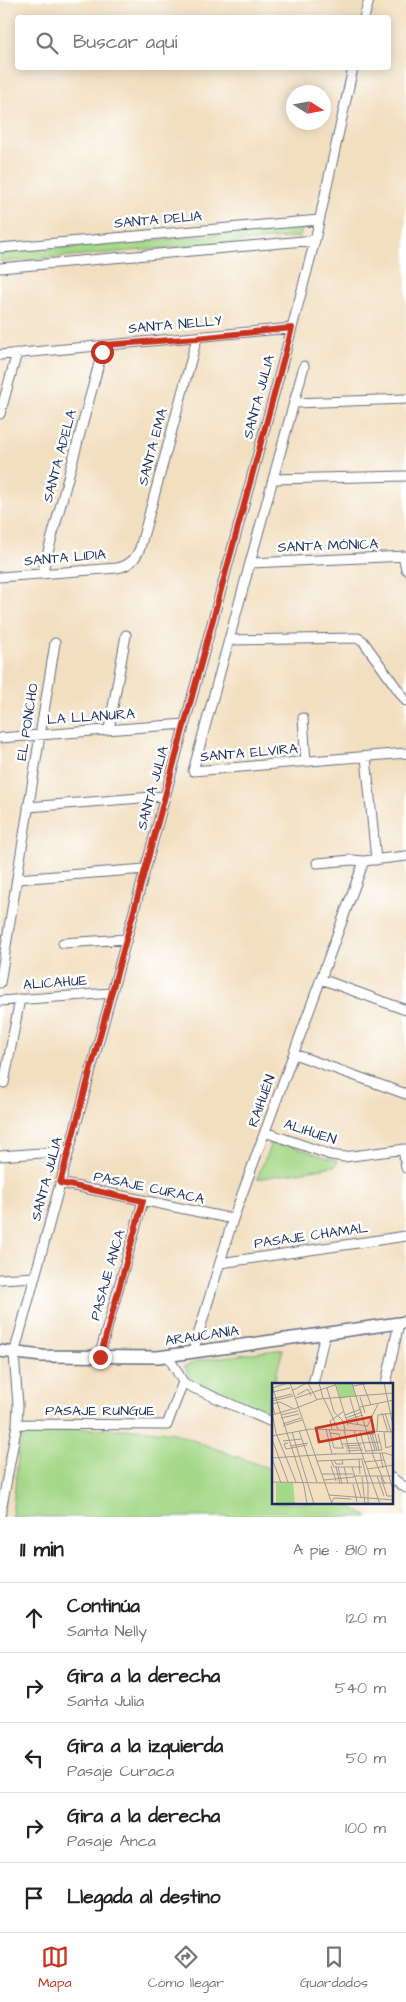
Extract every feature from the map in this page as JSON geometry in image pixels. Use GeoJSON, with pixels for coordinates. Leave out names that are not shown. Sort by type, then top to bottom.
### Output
{"type":"FeatureCollection","features":[{"type":"Feature","properties":{"kind":"street"},"geometry":{"type":"LineString","coordinates":[[365,15],[368,0]]}},
{"type":"Feature","properties":{"kind":"street","name":"SANTA JULIA"},"geometry":{"type":"LineString","coordinates":[[0,1517],[17,1424],[18,1405],[14,1354],[292,328],[315,240],[353,70]]}},
{"type":"Feature","properties":{"kind":"street","name":"SANTA DELIA"},"geometry":{"type":"LineString","coordinates":[[0,248],[319,220]]}},
{"type":"Feature","properties":{"kind":"street"},"geometry":{"type":"LineString","coordinates":[[0,268],[315,240]]}},
{"type":"Feature","properties":{"kind":"street","name":"SANTA NELLY"},"geometry":{"type":"LineString","coordinates":[[0,355],[292,328]]}},
{"type":"Feature","properties":{"kind":"street","name":"SANTA EMA"},"geometry":{"type":"LineString","coordinates":[[131,562],[140,548],[197,338]]}},
{"type":"Feature","properties":{"kind":"street","name":"SANTA ADELA"},"geometry":{"type":"LineString","coordinates":[[42,574],[104,345]]}},
{"type":"Feature","properties":{"kind":"street"},"geometry":{"type":"LineString","coordinates":[[0,414],[16,353]]}},
{"type":"Feature","properties":{"kind":"street"},"geometry":{"type":"LineString","coordinates":[[304,366],[229,640],[358,638],[363,640],[406,701]]}},
{"type":"Feature","properties":{"kind":"street"},"geometry":{"type":"LineString","coordinates":[[294,403],[406,399]]}},
{"type":"Feature","properties":{"kind":"street"},"geometry":{"type":"LineString","coordinates":[[273,478],[406,476]]}},
{"type":"Feature","properties":{"kind":"street"},"geometry":{"type":"LineString","coordinates":[[405,556],[406,569]]}},
{"type":"Feature","properties":{"kind":"street","name":"SANTA MÓNICA"},"geometry":{"type":"LineString","coordinates":[[251,563],[405,556]]}},
{"type":"Feature","properties":{"kind":"street","name":"SANTA LIDIA"},"geometry":{"type":"LineString","coordinates":[[0,577],[120,567],[131,562]]}},
{"type":"Feature","properties":{"kind":"street"},"geometry":{"type":"LineString","coordinates":[[109,729],[126,635]]}},
{"type":"Feature","properties":{"kind":"street","name":"SANTA ELVIRA"},"geometry":{"type":"LineString","coordinates":[[229,640],[193,771],[406,753]]}},
{"type":"Feature","properties":{"kind":"street","name":"EL PONCHO"},"geometry":{"type":"LineString","coordinates":[[0,983],[55,643]]}},
{"type":"Feature","properties":{"kind":"street","name":"SANTA ELVIRA"},"geometry":{"type":"LineString","coordinates":[[303,718],[306,762]]}},
{"type":"Feature","properties":{"kind":"street","name":"LA LLANURA"},"geometry":{"type":"LineString","coordinates":[[0,738],[185,724]]}},
{"type":"Feature","properties":{"kind":"street"},"geometry":{"type":"LineString","coordinates":[[366,756],[376,860]]}},
{"type":"Feature","properties":{"kind":"street"},"geometry":{"type":"LineString","coordinates":[[28,807],[165,796]]}},
{"type":"Feature","properties":{"kind":"street"},"geometry":{"type":"LineString","coordinates":[[317,863],[352,860],[364,862],[406,856]]}},
{"type":"Feature","properties":{"kind":"street","name":"RAIHUÉN"},"geometry":{"type":"LineString","coordinates":[[193,1352],[233,1219],[364,862]]}},
{"type":"Feature","properties":{"kind":"street"},"geometry":{"type":"LineString","coordinates":[[17,879],[145,869]]}},
{"type":"Feature","properties":{"kind":"street"},"geometry":{"type":"LineString","coordinates":[[63,944],[126,939]]}},
{"type":"Feature","properties":{"kind":"street"},"geometry":{"type":"LineString","coordinates":[[321,979],[406,1010]]}},
{"type":"Feature","properties":{"kind":"street","name":"ALICAHUE"},"geometry":{"type":"LineString","coordinates":[[0,1001],[112,993]]}},
{"type":"Feature","properties":{"kind":"street"},"geometry":{"type":"LineString","coordinates":[[4,1083],[20,999]]}},
{"type":"Feature","properties":{"kind":"street"},"geometry":{"type":"LineString","coordinates":[[294,1054],[406,1094]]}},
{"type":"Feature","properties":{"kind":"street","name":"ALIHUEN"},"geometry":{"type":"LineString","coordinates":[[265,1132],[331,1155],[344,1157],[405,1149]]}},
{"type":"Feature","properties":{"kind":"street"},"geometry":{"type":"LineString","coordinates":[[405,1149],[406,1168]]}},
{"type":"Feature","properties":{"kind":"street"},"geometry":{"type":"LineString","coordinates":[[0,1156],[69,1151]]}},
{"type":"Feature","properties":{"kind":"street","name":"PASAJE CURACA"},"geometry":{"type":"LineString","coordinates":[[60,1183],[233,1219]]}},
{"type":"Feature","properties":{"kind":"street","name":"PASAJE ANCA"},"geometry":{"type":"LineString","coordinates":[[100,1357],[143,1201]]}},
{"type":"Feature","properties":{"kind":"street","name":"PASAJE CHAMAL"},"geometry":{"type":"LineString","coordinates":[[220,1263],[406,1236]]}},
{"type":"Feature","properties":{"kind":"street"},"geometry":{"type":"LineString","coordinates":[[0,1279],[35,1278]]}},
{"type":"Feature","properties":{"kind":"street"},"geometry":{"type":"LineString","coordinates":[[386,1383],[403,1323]]}},
{"type":"Feature","properties":{"kind":"street","name":"ARAUCANÍA"},"geometry":{"type":"LineString","coordinates":[[0,1351],[42,1356],[168,1356],[403,1323]]}},
{"type":"Feature","properties":{"kind":"street"},"geometry":{"type":"LineString","coordinates":[[313,1383],[325,1334]]}},
{"type":"Feature","properties":{"kind":"street"},"geometry":{"type":"LineString","coordinates":[[168,1356],[183,1382],[189,1386],[272,1422]]}},
{"type":"Feature","properties":{"kind":"street","name":"PASAJE RUNGUE"},"geometry":{"type":"LineString","coordinates":[[17,1424],[167,1425],[183,1382]]}},
{"type":"Feature","properties":{"kind":"street"},"geometry":{"type":"LineString","coordinates":[[394,1479],[406,1488]]}},
{"type":"Feature","properties":{"kind":"green space"},"geometry":{"type":"Polygon","coordinates":[[[297,228],[302,231],[299,237],[0,262],[0,253],[297,228]]]}},
{"type":"Feature","properties":{"kind":"green space"},"geometry":{"type":"Polygon","coordinates":[[[272,1140],[338,1161],[335,1166],[257,1179],[272,1140]]]}},
{"type":"Feature","properties":{"kind":"green space"},"geometry":{"type":"Polygon","coordinates":[[[283,1349],[274,1383],[272,1383],[266,1412],[193,1381],[184,1366],[201,1360],[283,1349]]]}},
{"type":"Feature","properties":{"kind":"green space"},"geometry":{"type":"Polygon","coordinates":[[[24,1429],[139,1429],[174,1433],[272,1470],[272,1504],[347,1504],[368,1517],[12,1517],[20,1437],[24,1429]]]}},
{"type":"Feature","properties":{"kind":"route"},"geometry":{"type":"LineString","coordinates":[[100,1357],[143,1201],[60,1183],[292,328],[104,345],[102,352]]}}]}
